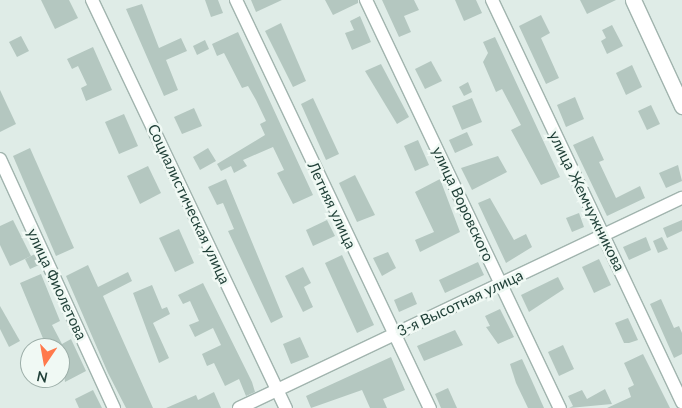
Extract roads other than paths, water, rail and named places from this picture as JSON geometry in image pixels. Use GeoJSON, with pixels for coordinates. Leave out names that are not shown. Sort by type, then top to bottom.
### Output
{"type":"FeatureCollection","features":[{"type":"Feature","properties":{"kind":"main road"},"geometry":{"type":"LineString","coordinates":[[632,0],[682,106]]}},
{"type":"Feature","properties":{"kind":"street","name":"Социалистическая улица"},"geometry":{"type":"LineString","coordinates":[[92,0],[286,408]]}},
{"type":"Feature","properties":{"kind":"street","name":"Летняя улица"},"geometry":{"type":"LineString","coordinates":[[236,0],[430,408]]}},
{"type":"Feature","properties":{"kind":"street","name":"улица Воровского"},"geometry":{"type":"LineString","coordinates":[[366,0],[560,408]]}},
{"type":"Feature","properties":{"kind":"street","name":"улица Жемчужникова"},"geometry":{"type":"LineString","coordinates":[[492,0],[682,402]]}},
{"type":"Feature","properties":{"kind":"street","name":"улица Фиолетова"},"geometry":{"type":"LineString","coordinates":[[0,159],[114,408]]}},
{"type":"Feature","properties":{"kind":"street","name":"3-я Высотная улица"},"geometry":{"type":"LineString","coordinates":[[239,408],[682,198]]}}]}
